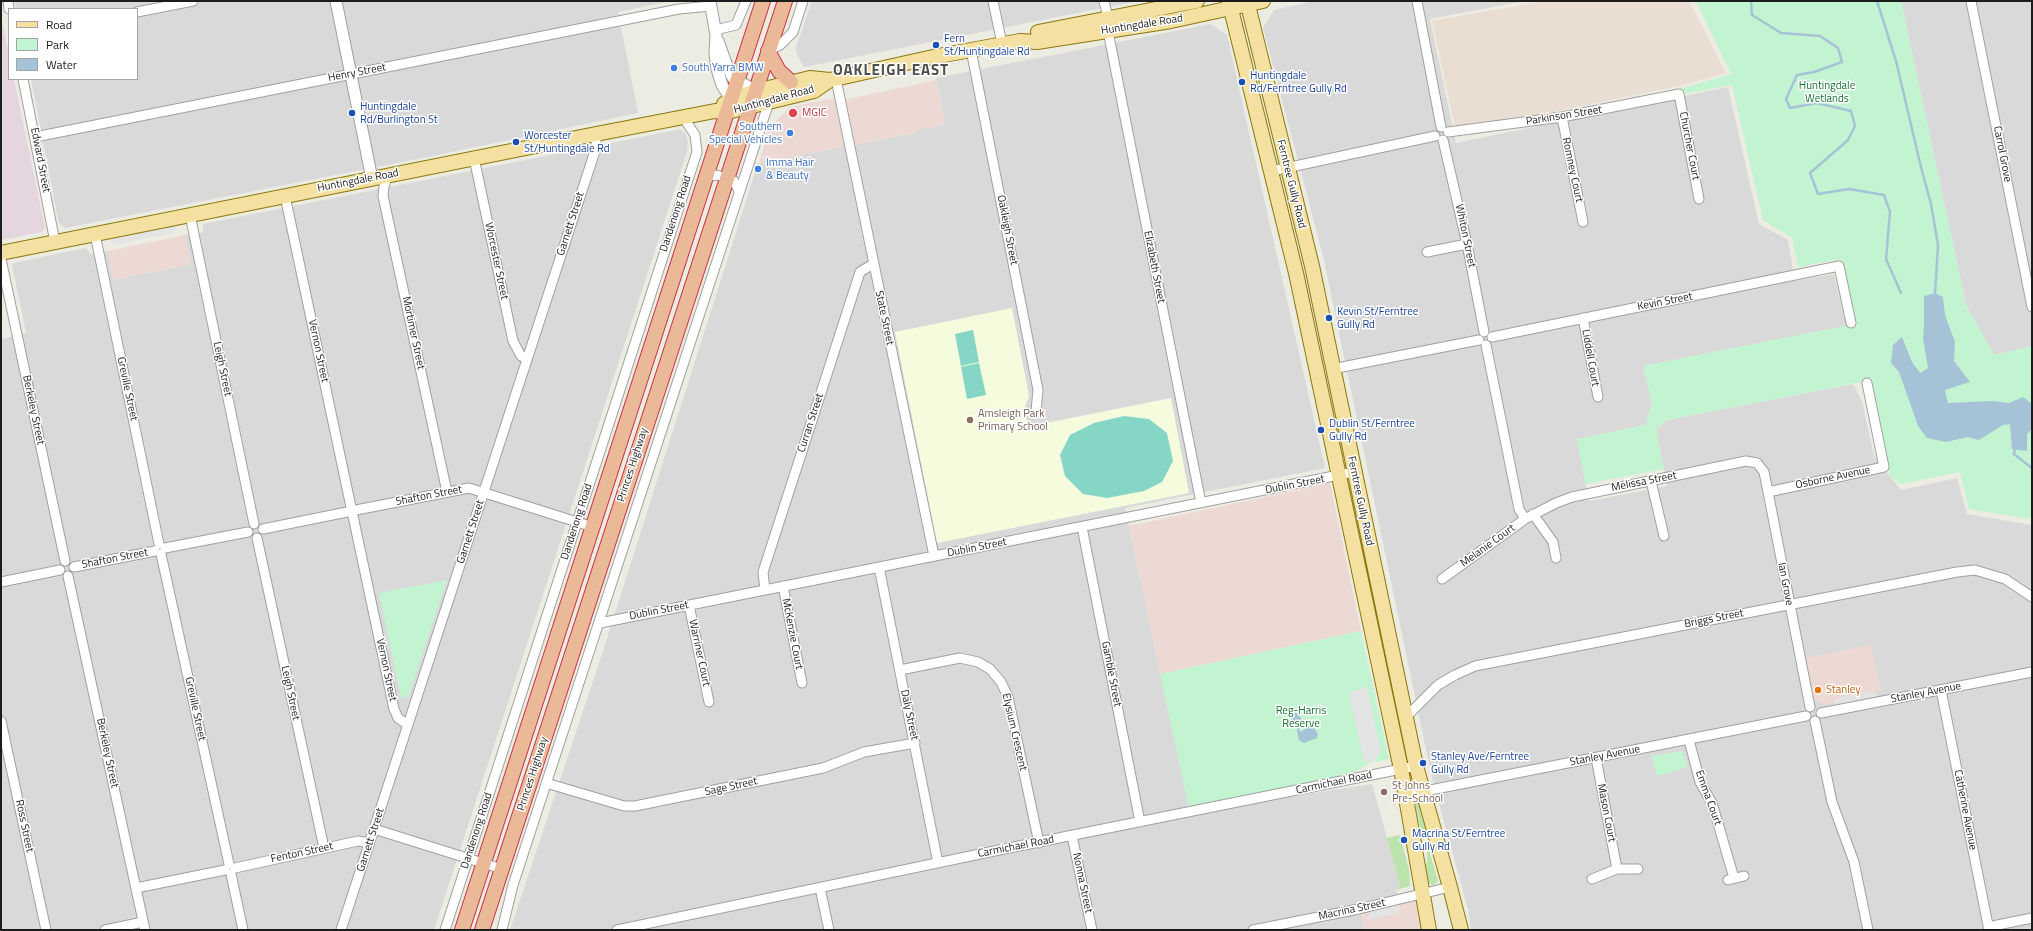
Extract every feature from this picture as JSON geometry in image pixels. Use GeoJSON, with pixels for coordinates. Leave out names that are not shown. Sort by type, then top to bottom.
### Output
{"type":"FeatureCollection","features":[{"type":"Feature","properties":{"kind":"highway","name":"Princes Highway"},"geometry":{"type":"LineString","coordinates":[[462,930],[706,177],[724,107],[736,82],[763,1]]}},
{"type":"Feature","properties":{"kind":"highway","name":"Princes Highway"},"geometry":{"type":"LineString","coordinates":[[482,930],[785,1]]}},
{"type":"Feature","properties":{"kind":"highway"},"geometry":{"type":"LineString","coordinates":[[768,51],[779,71],[792,82]]}},
{"type":"Feature","properties":{"kind":"main road","name":"Huntingdale Road"},"geometry":{"type":"LineString","coordinates":[[1108,25],[1197,1]]}},
{"type":"Feature","properties":{"kind":"main road","name":"Huntingdale Road"},"geometry":{"type":"LineString","coordinates":[[724,107],[756,91],[792,82],[810,78],[833,80],[1020,41],[1036,33],[1108,25],[1171,21],[1230,5],[1263,1]]}},
{"type":"Feature","properties":{"kind":"main road","name":"Ferntree Gully Road"},"geometry":{"type":"LineString","coordinates":[[1247,3],[1312,266],[1332,369],[1422,792],[1450,886],[1461,930]]}},
{"type":"Feature","properties":{"kind":"main road","name":"Ferntree Gully Road"},"geometry":{"type":"LineString","coordinates":[[1230,5],[1296,273],[1401,769],[1429,930]]}},
{"type":"Feature","properties":{"kind":"main road","name":"Huntingdale Road"},"geometry":{"type":"LineString","coordinates":[[1,253],[683,117],[724,107],[750,106],[814,91],[833,80]]}},
{"type":"Feature","properties":{"kind":"street"},"geometry":{"type":"LineString","coordinates":[[138,12],[193,1]]}},
{"type":"Feature","properties":{"kind":"street"},"geometry":{"type":"LineString","coordinates":[[716,32],[736,25],[746,1]]}},
{"type":"Feature","properties":{"kind":"street"},"geometry":{"type":"LineString","coordinates":[[768,51],[780,45],[793,32],[803,1]]}},
{"type":"Feature","properties":{"kind":"street"},"geometry":{"type":"LineString","coordinates":[[993,1],[1002,44]]}},
{"type":"Feature","properties":{"kind":"street","name":"Elizabeth Street"},"geometry":{"type":"LineString","coordinates":[[1104,1],[1201,503]]}},
{"type":"Feature","properties":{"kind":"street","name":"Whiton Street"},"geometry":{"type":"LineString","coordinates":[[1417,1],[1442,134],[1467,244],[1520,509],[1553,542],[1556,558]]}},
{"type":"Feature","properties":{"kind":"street","name":"Carrol Grove"},"geometry":{"type":"LineString","coordinates":[[1971,1],[2030,282],[2032,307]]}},
{"type":"Feature","properties":{"kind":"street"},"geometry":{"type":"LineString","coordinates":[[337,3],[372,179]]}},
{"type":"Feature","properties":{"kind":"street"},"geometry":{"type":"LineString","coordinates":[[709,3],[716,32],[727,66],[736,82],[756,91]]}},
{"type":"Feature","properties":{"kind":"street","name":"Henry Street"},"geometry":{"type":"LineString","coordinates":[[35,138],[709,3]]}},
{"type":"Feature","properties":{"kind":"street"},"geometry":{"type":"LineString","coordinates":[[716,32],[715,53],[717,69],[722,85],[724,107]]}},
{"type":"Feature","properties":{"kind":"street","name":"Oakleigh Street"},"geometry":{"type":"LineString","coordinates":[[971,50],[1038,390],[1036,411]]}},
{"type":"Feature","properties":{"kind":"street","name":"Edward Street"},"geometry":{"type":"LineString","coordinates":[[23,80],[55,242]]}},
{"type":"Feature","properties":{"kind":"street","name":"State Street"},"geometry":{"type":"LineString","coordinates":[[833,80],[934,556]]}},
{"type":"Feature","properties":{"kind":"street","name":"Parkinson Street"},"geometry":{"type":"LineString","coordinates":[[1272,172],[1442,134],[1562,118],[1679,94]]}},
{"type":"Feature","properties":{"kind":"street","name":"Churcher Court"},"geometry":{"type":"LineString","coordinates":[[1679,94],[1699,199]]}},
{"type":"Feature","properties":{"kind":"street"},"geometry":{"type":"LineString","coordinates":[[502,930],[514,885],[546,783],[600,623],[769,102]]}},
{"type":"Feature","properties":{"kind":"street","name":"Dandenong Road"},"geometry":{"type":"LineString","coordinates":[[445,930],[697,152],[695,135],[683,117]]}},
{"type":"Feature","properties":{"kind":"street","name":"Romney Court"},"geometry":{"type":"LineString","coordinates":[[1562,118],[1583,222]]}},
{"type":"Feature","properties":{"kind":"street","name":"Garnett Street"},"geometry":{"type":"LineString","coordinates":[[341,930],[596,148],[596,134]]}},
{"type":"Feature","properties":{"kind":"street","name":"Worcester Street"},"geometry":{"type":"LineString","coordinates":[[474,158],[513,341],[521,356],[527,359]]}},
{"type":"Feature","properties":{"kind":"street","name":"Mortimer Street"},"geometry":{"type":"LineString","coordinates":[[388,175],[384,186],[383,196],[446,492]]}},
{"type":"Feature","properties":{"kind":"street","name":"Dandenong Road"},"geometry":{"type":"LineString","coordinates":[[706,177],[716,175],[728,178]]}},
{"type":"Feature","properties":{"kind":"street"},"geometry":{"type":"LineString","coordinates":[[728,178],[734,181],[740,191]]}},
{"type":"Feature","properties":{"kind":"street","name":"Vernon Street"},"geometry":{"type":"LineString","coordinates":[[284,196],[394,709],[398,718],[408,725]]}},
{"type":"Feature","properties":{"kind":"street","name":"Leigh Street"},"geometry":{"type":"LineString","coordinates":[[190,215],[254,524]]}},
{"type":"Feature","properties":{"kind":"street","name":"Greville Street"},"geometry":{"type":"LineString","coordinates":[[95,234],[160,550],[243,930]]}},
{"type":"Feature","properties":{"kind":"street"},"geometry":{"type":"LineString","coordinates":[[1428,252],[1467,244]]}},
{"type":"Feature","properties":{"kind":"street","name":"Berkeley Street"},"geometry":{"type":"LineString","coordinates":[[1,259],[65,562]]}},
{"type":"Feature","properties":{"kind":"street","name":"Curran Street"},"geometry":{"type":"LineString","coordinates":[[765,590],[763,572],[860,272],[873,264]]}},
{"type":"Feature","properties":{"kind":"street","name":"Kevin Street"},"geometry":{"type":"LineString","coordinates":[[1332,369],[1839,266],[1851,323]]}},
{"type":"Feature","properties":{"kind":"street","name":"Liddell Court"},"geometry":{"type":"LineString","coordinates":[[1583,318],[1598,397]]}},
{"type":"Feature","properties":{"kind":"street","name":"Osborne Avenue"},"geometry":{"type":"LineString","coordinates":[[1768,492],[1884,466],[1867,383]]}},
{"type":"Feature","properties":{"kind":"street","name":"Melissa Street"},"geometry":{"type":"LineString","coordinates":[[1529,517],[1572,497],[1746,461],[1757,463]]}},
{"type":"Feature","properties":{"kind":"street"},"geometry":{"type":"LineString","coordinates":[[634,463],[650,469]]}},
{"type":"Feature","properties":{"kind":"street","name":"Ian Grove"},"geometry":{"type":"LineString","coordinates":[[1757,463],[1764,472],[1810,707]]}},
{"type":"Feature","properties":{"kind":"street","name":"Dublin Street"},"geometry":{"type":"LineString","coordinates":[[600,623],[1354,472]]}},
{"type":"Feature","properties":{"kind":"street"},"geometry":{"type":"LineString","coordinates":[[1651,481],[1664,536]]}},
{"type":"Feature","properties":{"kind":"street","name":"Shafton Street"},"geometry":{"type":"LineString","coordinates":[[263,529],[469,488],[593,527]]}},
{"type":"Feature","properties":{"kind":"street","name":"Melanie Court"},"geometry":{"type":"LineString","coordinates":[[1442,579],[1529,517]]}},
{"type":"Feature","properties":{"kind":"street"},"geometry":{"type":"LineString","coordinates":[[254,524],[260,525],[263,529],[262,534],[257,538],[251,537],[248,532],[250,526],[254,524]]}},
{"type":"Feature","properties":{"kind":"street","name":"Gamble Street"},"geometry":{"type":"LineString","coordinates":[[1082,527],[1140,822]]}},
{"type":"Feature","properties":{"kind":"street","name":"Shafton Street"},"geometry":{"type":"LineString","coordinates":[[74,567],[248,532]]}},
{"type":"Feature","properties":{"kind":"street","name":"Leigh Street"},"geometry":{"type":"LineString","coordinates":[[257,538],[324,848]]}},
{"type":"Feature","properties":{"kind":"street"},"geometry":{"type":"LineString","coordinates":[[65,562],[71,562],[74,567],[72,573],[68,576],[63,574],[60,570],[61,565],[65,562]]}},
{"type":"Feature","properties":{"kind":"street","name":"Daly Street"},"geometry":{"type":"LineString","coordinates":[[879,567],[938,863]]}},
{"type":"Feature","properties":{"kind":"street"},"geometry":{"type":"LineString","coordinates":[[1,582],[60,570]]}},
{"type":"Feature","properties":{"kind":"street","name":"Briggs Street"},"geometry":{"type":"LineString","coordinates":[[1406,716],[1438,685],[1455,674],[1475,666],[1789,605],[1975,570],[2005,579],[2032,597]]}},
{"type":"Feature","properties":{"kind":"street","name":"Berkeley Street"},"geometry":{"type":"LineString","coordinates":[[68,576],[144,926]]}},
{"type":"Feature","properties":{"kind":"street","name":"McKenzie Court"},"geometry":{"type":"LineString","coordinates":[[783,586],[802,683]]}},
{"type":"Feature","properties":{"kind":"street","name":"Warriner Court"},"geometry":{"type":"LineString","coordinates":[[689,605],[709,702]]}},
{"type":"Feature","properties":{"kind":"street","name":"Elysium Crescent"},"geometry":{"type":"LineString","coordinates":[[900,670],[960,658],[978,662],[990,669],[1001,682],[1008,697],[1039,843]]}},
{"type":"Feature","properties":{"kind":"street","name":"Stanley Avenue"},"geometry":{"type":"LineString","coordinates":[[1820,714],[2032,672]]}},
{"type":"Feature","properties":{"kind":"street","name":"Catherine Avenue"},"geometry":{"type":"LineString","coordinates":[[1941,690],[1989,928]]}},
{"type":"Feature","properties":{"kind":"street"},"geometry":{"type":"LineString","coordinates":[[1810,707],[1818,708],[1820,714],[1819,719],[1815,722],[1810,721],[1806,716],[1806,711],[1810,707]]}},
{"type":"Feature","properties":{"kind":"street","name":"Stanley Avenue"},"geometry":{"type":"LineString","coordinates":[[1405,795],[1806,716]]}},
{"type":"Feature","properties":{"kind":"street","name":"Ross Street"},"geometry":{"type":"LineString","coordinates":[[1,721],[46,930]]}},
{"type":"Feature","properties":{"kind":"street"},"geometry":{"type":"LineString","coordinates":[[1815,722],[1832,802],[1854,862],[1868,930]]}},
{"type":"Feature","properties":{"kind":"street","name":"Emma Court"},"geometry":{"type":"LineString","coordinates":[[1689,740],[1700,782],[1712,803],[1731,879],[1744,876]]}},
{"type":"Feature","properties":{"kind":"street","name":"Sage Street"},"geometry":{"type":"LineString","coordinates":[[546,783],[624,806],[636,806],[823,768],[864,752],[915,743]]}},
{"type":"Feature","properties":{"kind":"street","name":"Mason Court"},"geometry":{"type":"LineString","coordinates":[[1596,758],[1616,869]]}},
{"type":"Feature","properties":{"kind":"street","name":"Carmichael Road"},"geometry":{"type":"LineString","coordinates":[[617,930],[1416,766]]}},
{"type":"Feature","properties":{"kind":"street"},"geometry":{"type":"LineString","coordinates":[[374,829],[483,865],[502,869]]}},
{"type":"Feature","properties":{"kind":"street","name":"Nonna Street"},"geometry":{"type":"LineString","coordinates":[[1072,836],[1092,930]]}},
{"type":"Feature","properties":{"kind":"street","name":"Fenton Street"},"geometry":{"type":"LineString","coordinates":[[136,888],[358,841],[369,844]]}},
{"type":"Feature","properties":{"kind":"street"},"geometry":{"type":"LineString","coordinates":[[1592,879],[1616,869],[1638,869]]}},
{"type":"Feature","properties":{"kind":"street","name":"Macrina Street"},"geometry":{"type":"LineString","coordinates":[[1252,930],[1359,909],[1450,886]]}},
{"type":"Feature","properties":{"kind":"street"},"geometry":{"type":"LineString","coordinates":[[820,888],[829,930]]}},
{"type":"Feature","properties":{"kind":"street"},"geometry":{"type":"LineString","coordinates":[[1989,928],[2032,918]]}},
{"type":"Feature","properties":{"kind":"street"},"geometry":{"type":"LineString","coordinates":[[105,930],[144,926]]}},
{"type":"Feature","properties":{"kind":"shaded area"},"geometry":{"type":"Polygon","coordinates":[[[15,1],[672,1],[618,12],[638,113],[433,156],[65,228],[59,224],[31,80],[138,80],[138,8],[16,8],[15,1]]]}},
{"type":"Feature","properties":{"kind":"shaded area"},"geometry":{"type":"Polygon","coordinates":[[[812,1],[1139,1],[804,67],[795,50],[812,1]]]}},
{"type":"Feature","properties":{"kind":"shaded area"},"geometry":{"type":"Polygon","coordinates":[[[1315,1],[1525,1],[1430,19],[1456,143],[1728,87],[1759,224],[1788,240],[1795,281],[1834,274],[1846,326],[1644,366],[1652,404],[1645,425],[1577,439],[1589,501],[1667,486],[1656,429],[1667,420],[1853,384],[1862,401],[1874,456],[1901,490],[1957,478],[1967,514],[2032,525],[2032,930],[1471,930],[1468,909],[1432,778],[1323,256],[1263,28],[1274,10],[1315,1]]]}},
{"type":"Feature","properties":{"kind":"shaded area"},"geometry":{"type":"Polygon","coordinates":[[[1543,1],[1689,1],[1726,73],[1679,86],[1456,132],[1432,21],[1543,1]]]}},
{"type":"Feature","properties":{"kind":"shaded area"},"geometry":{"type":"Polygon","coordinates":[[[1901,1],[2032,1],[2032,346],[1994,355],[1966,305],[1901,1]]]}},
{"type":"Feature","properties":{"kind":"shaded area"},"geometry":{"type":"Polygon","coordinates":[[[1,16],[8,49],[8,80],[14,80],[45,228],[42,232],[1,240],[1,16]]]}},
{"type":"Feature","properties":{"kind":"shaded area"},"geometry":{"type":"Polygon","coordinates":[[[1210,24],[1227,35],[1325,468],[1125,508],[1190,812],[1372,784],[1400,885],[1396,890],[1402,903],[1361,912],[1365,930],[510,930],[602,654],[758,163],[916,133],[916,130],[945,124],[936,78],[1210,24]]]}},
{"type":"Feature","properties":{"kind":"shaded area"},"geometry":{"type":"Polygon","coordinates":[[[936,80],[945,124],[916,130],[916,133],[759,163],[769,128],[790,107],[830,99],[849,99],[936,80]]]}},
{"type":"Feature","properties":{"kind":"shaded area"},"geometry":{"type":"Polygon","coordinates":[[[681,129],[686,135],[688,142],[687,152],[434,930],[1,930],[1,339],[26,333],[12,265],[14,263],[85,248],[90,254],[108,251],[113,280],[191,264],[185,235],[203,232],[203,224],[681,129]]]}},
{"type":"Feature","properties":{"kind":"shaded area"},"geometry":{"type":"Polygon","coordinates":[[[177,225],[174,233],[111,245],[112,238],[177,225]]]}},
{"type":"Feature","properties":{"kind":"shaded area"},"geometry":{"type":"Polygon","coordinates":[[[185,235],[191,264],[113,280],[108,251],[185,235]]]}},
{"type":"Feature","properties":{"kind":"shaded area","name":"Amsleigh Park Primary School"},"geometry":{"type":"Polygon","coordinates":[[[1012,308],[1029,396],[1023,413],[1031,426],[1171,398],[1189,493],[937,543],[895,332],[1012,308]]]}},
{"type":"Feature","properties":{"kind":"shaded area"},"geometry":{"type":"Polygon","coordinates":[[[973,330],[979,362],[961,366],[955,334],[973,330]]]}},
{"type":"Feature","properties":{"kind":"shaded area"},"geometry":{"type":"Polygon","coordinates":[[[979,363],[986,395],[967,399],[961,367],[979,363]]]}},
{"type":"Feature","properties":{"kind":"shaded area"},"geometry":{"type":"Polygon","coordinates":[[[1124,416],[1149,419],[1167,433],[1173,461],[1162,482],[1144,491],[1107,498],[1083,494],[1065,476],[1060,455],[1070,435],[1094,423],[1124,416]]]}},
{"type":"Feature","properties":{"kind":"shaded area"},"geometry":{"type":"Polygon","coordinates":[[[1330,483],[1361,631],[1160,674],[1129,526],[1330,483]]]}},
{"type":"Feature","properties":{"kind":"shaded area"},"geometry":{"type":"Polygon","coordinates":[[[1871,645],[1881,691],[1825,705],[1811,697],[1804,658],[1871,645]]]}},
{"type":"Feature","properties":{"kind":"shaded area"},"geometry":{"type":"Polygon","coordinates":[[[1367,687],[1381,752],[1375,760],[1364,763],[1349,693],[1367,687]]]}},
{"type":"Feature","properties":{"kind":"shaded area"},"geometry":{"type":"Polygon","coordinates":[[[1875,692],[1878,696],[1833,706],[1837,698],[1875,692]]]}},
{"type":"Feature","properties":{"kind":"shaded area"},"geometry":{"type":"Polygon","coordinates":[[[1419,900],[1424,930],[1365,930],[1361,912],[1419,900]]]}},
{"type":"Feature","properties":{"kind":"shaded area"},"geometry":{"type":"Polygon","coordinates":[[[1400,905],[1399,913],[1367,920],[1369,912],[1400,905]]]}},
{"type":"Feature","properties":{"kind":"green space","name":"Huntingdale Wetlands"},"geometry":{"type":"Polygon","coordinates":[[[1696,1],[1901,1],[1966,305],[1994,355],[2032,346],[2032,519],[1969,509],[1960,472],[1901,484],[1890,476],[1872,380],[1667,420],[1656,429],[1664,469],[1585,484],[1577,439],[1645,425],[1652,404],[1643,366],[1854,324],[1841,259],[1798,267],[1792,238],[1763,220],[1732,85],[1683,94],[1680,89],[1731,74],[1696,1]]]}},
{"type":"Feature","properties":{"kind":"green space"},"geometry":{"type":"Polygon","coordinates":[[[447,580],[408,698],[401,697],[379,593],[447,580]]]}},
{"type":"Feature","properties":{"kind":"green space","name":"Reg-Harris Reserve"},"geometry":{"type":"Polygon","coordinates":[[[1361,631],[1389,759],[1377,762],[1375,760],[1335,783],[1190,812],[1160,674],[1361,631]]]}},
{"type":"Feature","properties":{"kind":"green space"},"geometry":{"type":"Polygon","coordinates":[[[1682,751],[1688,767],[1657,776],[1651,756],[1682,751]]]}},
{"type":"Feature","properties":{"kind":"green space"},"geometry":{"type":"Polygon","coordinates":[[[1419,802],[1426,828],[1426,831],[1422,832],[1423,850],[1421,851],[1420,828],[1415,803],[1419,802]]]}},
{"type":"Feature","properties":{"kind":"green space"},"geometry":{"type":"Polygon","coordinates":[[[1400,835],[1409,870],[1410,886],[1396,890],[1400,885],[1387,838],[1400,835]]]}},
{"type":"Feature","properties":{"kind":"green space"},"geometry":{"type":"Polygon","coordinates":[[[1427,843],[1438,881],[1433,886],[1426,878],[1423,865],[1427,863],[1427,843]]]}},
{"type":"Feature","properties":{"kind":"water"},"geometry":{"type":"Polygon","coordinates":[[[1935,293],[1943,297],[1945,315],[1955,342],[1954,361],[1970,382],[1945,390],[1948,403],[1993,401],[2009,403],[2023,397],[2032,404],[2032,429],[2027,434],[2027,451],[2012,449],[2010,424],[2003,425],[1979,440],[1968,437],[1946,442],[1927,438],[1918,426],[1899,372],[1891,363],[1893,345],[1902,337],[1912,362],[1920,373],[1928,368],[1923,339],[1924,296],[1935,293]]]}},
{"type":"Feature","properties":{"kind":"water"},"geometry":{"type":"Polygon","coordinates":[[[1291,711],[1299,714],[1302,721],[1299,729],[1301,732],[1309,725],[1313,726],[1318,734],[1317,738],[1304,743],[1299,740],[1296,727],[1289,714],[1291,711]]]}},
{"type":"Feature","properties":{"kind":"waterway"},"geometry":{"type":"LineString","coordinates":[[1751,1],[1752,15],[1781,33],[1820,36],[1838,48],[1842,62],[1814,72],[1797,75],[1786,99],[1790,108],[1817,103],[1851,111],[1855,126],[1848,140],[1810,173],[1818,194],[1849,189],[1884,195],[1890,212],[1886,259],[1901,293]]}},
{"type":"Feature","properties":{"kind":"waterway"},"geometry":{"type":"LineString","coordinates":[[1877,1],[1896,61],[1931,204],[1938,245],[1935,293]]}},
{"type":"Feature","properties":{"kind":"waterway"},"geometry":{"type":"LineString","coordinates":[[2015,447],[2014,454],[2032,468]]}},
{"type":"Feature","properties":{"kind":"place","name":"Fern St/Huntingdale Rd"},"geometry":{"type":"Point","coordinates":[936,45]}},
{"type":"Feature","properties":{"kind":"place","name":"South Yarra BMW"},"geometry":{"type":"Point","coordinates":[674,68]}},
{"type":"Feature","properties":{"kind":"place","name":"Huntingdale Rd/Ferntree Gully Rd"},"geometry":{"type":"Point","coordinates":[1242,82]}},
{"type":"Feature","properties":{"kind":"place","name":"Huntingdale Rd/Burlington St"},"geometry":{"type":"Point","coordinates":[352,113]}},
{"type":"Feature","properties":{"kind":"place","name":"MGIC"},"geometry":{"type":"Point","coordinates":[793,113]}},
{"type":"Feature","properties":{"kind":"place","name":"Southern Special Vehicles"},"geometry":{"type":"Point","coordinates":[790,133]}},
{"type":"Feature","properties":{"kind":"place","name":"Worcester St/Huntingdale Rd"},"geometry":{"type":"Point","coordinates":[516,142]}},
{"type":"Feature","properties":{"kind":"place","name":"Imma Hair & Beauty"},"geometry":{"type":"Point","coordinates":[758,169]}},
{"type":"Feature","properties":{"kind":"place","name":"Kevin St/Ferntree Gully Rd"},"geometry":{"type":"Point","coordinates":[1329,318]}},
{"type":"Feature","properties":{"kind":"place","name":"Amsleigh Park Primary School"},"geometry":{"type":"Point","coordinates":[970,420]}},
{"type":"Feature","properties":{"kind":"place","name":"Dublin St/Ferntree Gully Rd"},"geometry":{"type":"Point","coordinates":[1321,430]}},
{"type":"Feature","properties":{"kind":"place","name":"Stanley"},"geometry":{"type":"Point","coordinates":[1818,690]}},
{"type":"Feature","properties":{"kind":"place","name":"Stanley Ave/Ferntree Gully Rd"},"geometry":{"type":"Point","coordinates":[1423,763]}},
{"type":"Feature","properties":{"kind":"place","name":"St Johns Pre-School"},"geometry":{"type":"Point","coordinates":[1384,792]}},
{"type":"Feature","properties":{"kind":"place","name":"Macrina St/Ferntree Gully Rd"},"geometry":{"type":"Point","coordinates":[1404,840]}},
{"type":"Feature","properties":{"kind":"district","name":"OAKLEIGH EAST"},"geometry":{"type":"Point","coordinates":[891,71]}}]}
